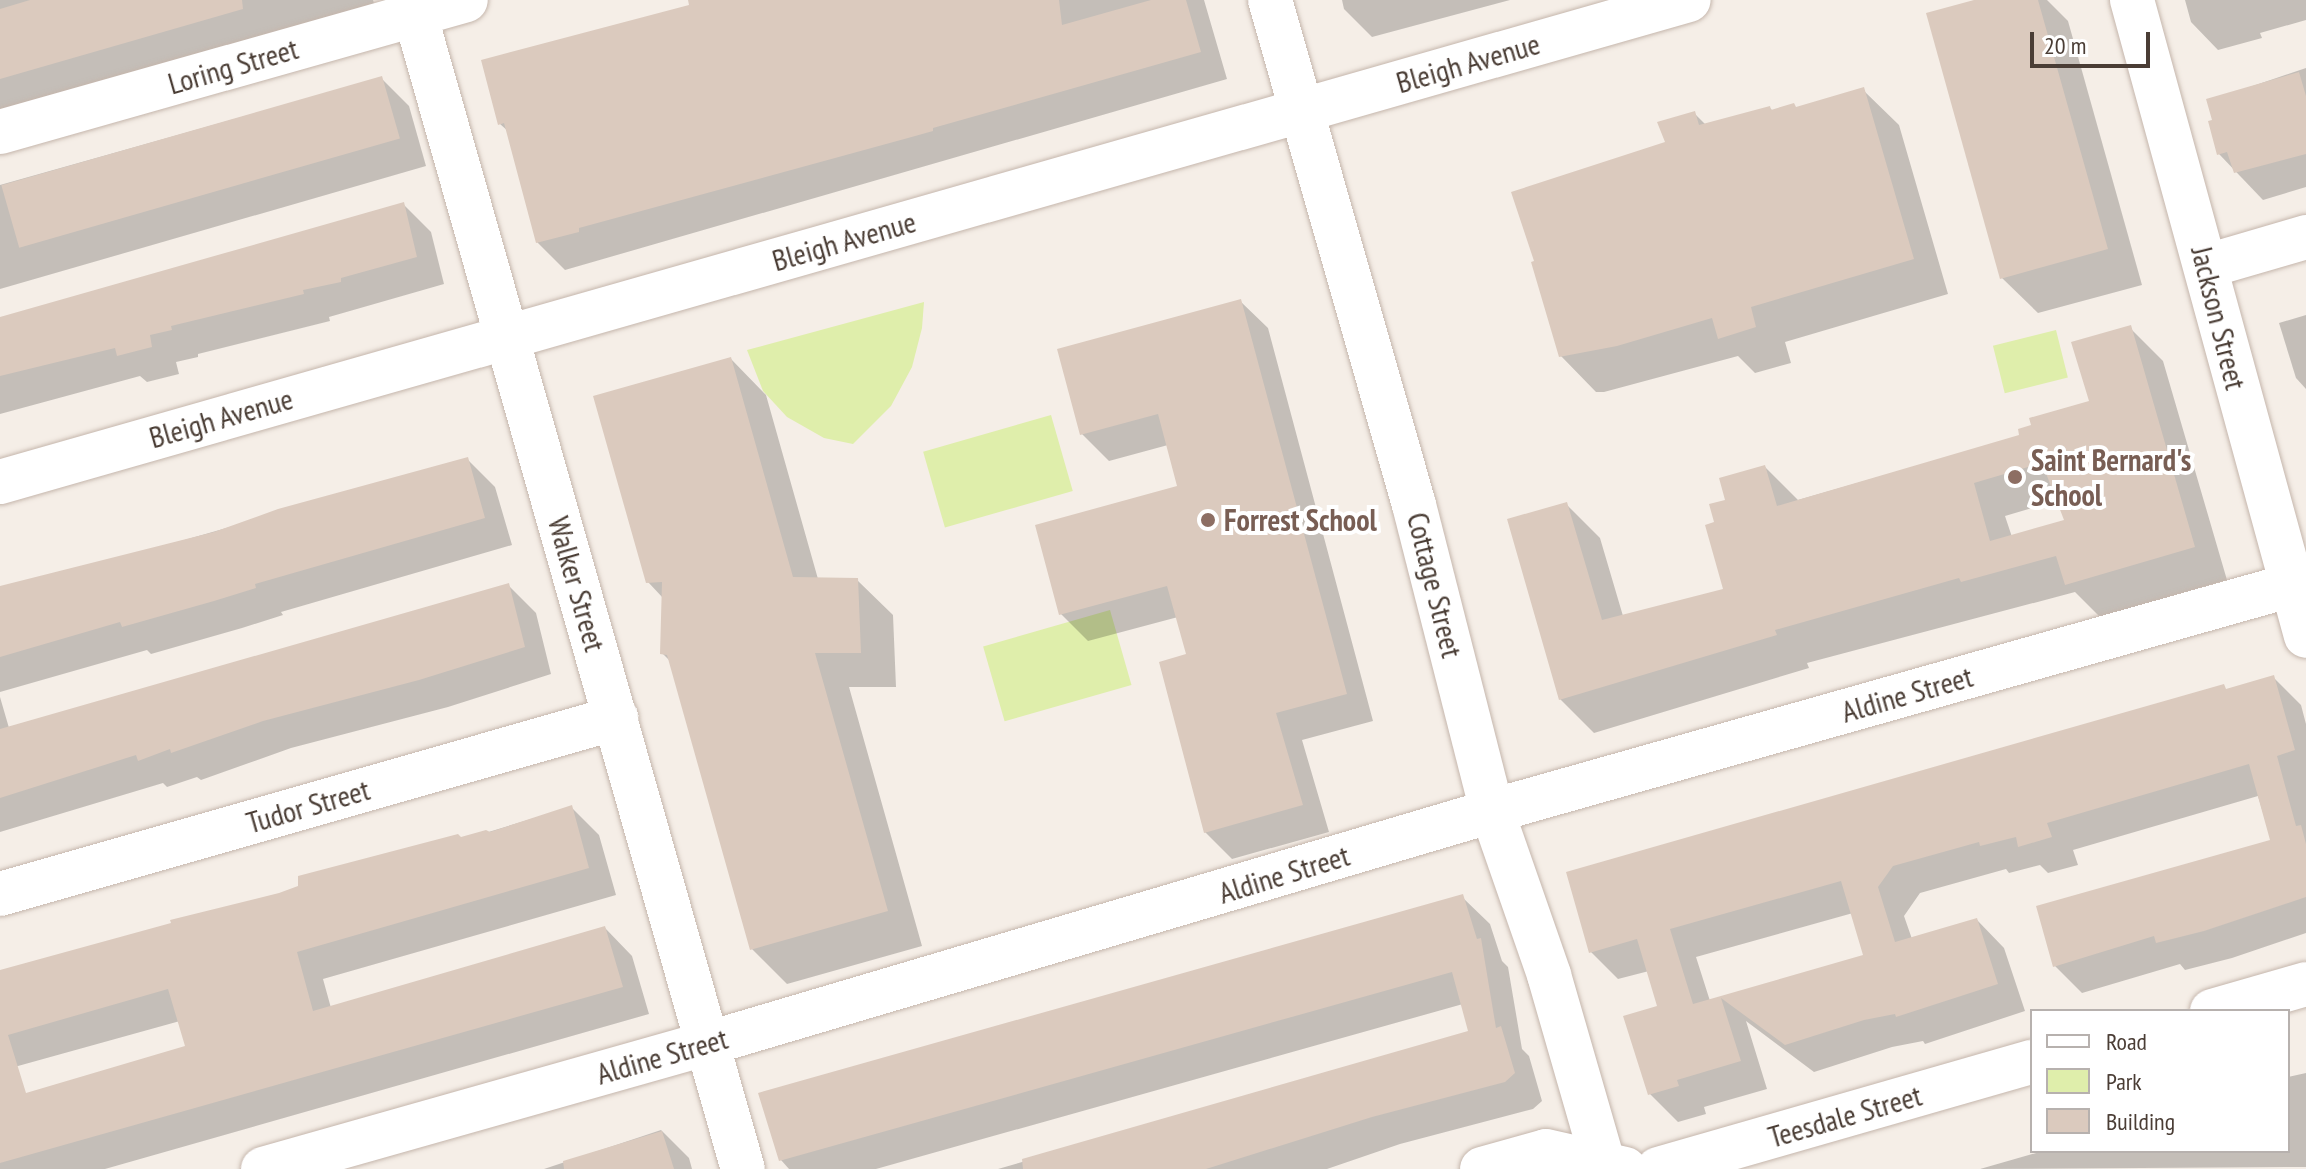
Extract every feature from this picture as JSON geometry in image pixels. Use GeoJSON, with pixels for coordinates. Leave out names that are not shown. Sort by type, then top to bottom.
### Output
{"type":"FeatureCollection","features":[{"type":"Feature","properties":{"kind":"street","name":"Loring Street"},"geometry":{"type":"LineString","coordinates":[[0,132],[413,7],[466,0]]}},
{"type":"Feature","properties":{"kind":"street","name":"Cottage Street"},"geometry":{"type":"LineString","coordinates":[[1270,0],[1414,505],[1492,811],[1611,1167]]}},
{"type":"Feature","properties":{"kind":"street","name":"Bleigh Avenue"},"geometry":{"type":"LineString","coordinates":[[0,482],[1689,0]]}},
{"type":"Feature","properties":{"kind":"street","name":"Jackson Street"},"geometry":{"type":"LineString","coordinates":[[2132,0],[2207,266],[2247,429],[2298,583],[2306,636]]}},
{"type":"Feature","properties":{"kind":"street","name":"Walker Street"},"geometry":{"type":"LineString","coordinates":[[413,7],[743,1169]]}},
{"type":"Feature","properties":{"kind":"street"},"geometry":{"type":"LineString","coordinates":[[2207,266],[2306,237]]}},
{"type":"Feature","properties":{"kind":"street","name":"Aldine Street"},"geometry":{"type":"LineString","coordinates":[[263,1169],[706,1044],[1492,811],[2298,583]]}},
{"type":"Feature","properties":{"kind":"street","name":"Tudor Street"},"geometry":{"type":"LineString","coordinates":[[0,894],[616,718]]}},
{"type":"Feature","properties":{"kind":"street"},"geometry":{"type":"LineString","coordinates":[[2219,1009],[2306,984]]}},
{"type":"Feature","properties":{"kind":"street","name":"Teesdale Street"},"geometry":{"type":"LineString","coordinates":[[1658,1169],[2030,1063]]}},
{"type":"Feature","properties":{"kind":"street"},"geometry":{"type":"LineString","coordinates":[[1482,1169],[1546,1151],[1611,1167]]}},
{"type":"Feature","properties":{"kind":"green space"},"geometry":{"type":"Polygon","coordinates":[[[924,302],[922,328],[912,367],[891,406],[853,444],[824,438],[787,417],[763,391],[747,350],[924,302]]]}},
{"type":"Feature","properties":{"kind":"green space"},"geometry":{"type":"Polygon","coordinates":[[[2056,330],[2068,378],[2005,393],[1993,346],[2056,330]]]}},
{"type":"Feature","properties":{"kind":"green space"},"geometry":{"type":"Polygon","coordinates":[[[1051,415],[1073,491],[945,528],[923,452],[1051,415]]]}},
{"type":"Feature","properties":{"kind":"green space"},"geometry":{"type":"Polygon","coordinates":[[[1110,610],[1131,685],[1005,721],[983,646],[1110,610]]]}},
{"type":"Feature","properties":{"kind":"building"},"geometry":{"type":"Polygon","coordinates":[[[30,0],[242,0],[243,9],[0,79],[0,9],[30,0]]]}},
{"type":"Feature","properties":{"kind":"building"},"geometry":{"type":"Polygon","coordinates":[[[688,0],[1059,0],[1062,25],[1151,0],[1186,0],[1201,52],[933,128],[933,131],[579,228],[579,232],[536,243],[504,123],[498,125],[481,60],[689,5],[688,0]]]}},
{"type":"Feature","properties":{"kind":"building"},"geometry":{"type":"Polygon","coordinates":[[[1974,0],[2038,0],[2108,249],[2000,279],[1926,13],[1974,0]]]}},
{"type":"Feature","properties":{"kind":"building"},"geometry":{"type":"Polygon","coordinates":[[[2299,72],[2306,96],[2306,154],[2234,173],[2227,152],[2217,155],[2206,99],[2299,72]]]}},
{"type":"Feature","properties":{"kind":"building"},"geometry":{"type":"Polygon","coordinates":[[[382,76],[400,138],[19,248],[1,185],[382,76]]]}},
{"type":"Feature","properties":{"kind":"building"},"geometry":{"type":"Polygon","coordinates":[[[1864,87],[1914,259],[1751,307],[1756,327],[1718,339],[1712,318],[1617,346],[1559,357],[1531,262],[1534,261],[1511,192],[1665,142],[1657,122],[1695,111],[1699,125],[1770,106],[1771,110],[1794,103],[1796,107],[1864,87]]]}},
{"type":"Feature","properties":{"kind":"building"},"geometry":{"type":"Polygon","coordinates":[[[404,202],[417,257],[341,278],[341,282],[303,290],[304,294],[171,326],[172,330],[150,335],[152,347],[117,356],[115,348],[0,376],[0,317],[404,202]]]}},
{"type":"Feature","properties":{"kind":"building"},"geometry":{"type":"Polygon","coordinates":[[[1241,299],[1347,694],[1276,713],[1303,805],[1204,833],[1159,662],[1186,654],[1167,586],[1059,615],[1035,525],[1177,486],[1158,414],[1080,435],[1057,349],[1241,299]]]}},
{"type":"Feature","properties":{"kind":"building"},"geometry":{"type":"Polygon","coordinates":[[[2131,325],[2195,547],[2065,585],[2056,556],[1961,582],[1959,578],[1775,630],[1777,635],[1559,700],[1507,519],[1567,502],[1602,620],[1723,589],[1705,525],[1714,522],[1709,504],[1725,500],[1719,478],[1765,465],[1777,506],[2019,435],[2018,429],[2031,425],[2029,418],[2089,401],[2071,342],[2131,325]],[[2042,463],[1974,483],[1990,541],[2064,520],[2042,463]]]}},
{"type":"Feature","properties":{"kind":"building"},"geometry":{"type":"Polygon","coordinates":[[[731,357],[793,577],[858,578],[861,653],[815,653],[888,911],[750,950],[667,655],[660,654],[662,582],[646,583],[593,396],[731,357]]]}},
{"type":"Feature","properties":{"kind":"building"},"geometry":{"type":"Polygon","coordinates":[[[468,457],[485,518],[255,584],[256,588],[214,601],[122,627],[120,622],[0,657],[0,586],[214,532],[278,509],[468,457]]]}},
{"type":"Feature","properties":{"kind":"building"},"geometry":{"type":"Polygon","coordinates":[[[509,583],[525,647],[419,680],[263,721],[171,753],[170,749],[138,761],[136,755],[0,798],[0,729],[509,583]]]}},
{"type":"Feature","properties":{"kind":"building"},"geometry":{"type":"Polygon","coordinates":[[[2274,675],[2295,750],[2277,756],[2296,826],[2301,825],[2306,844],[2306,897],[2204,931],[2156,943],[2154,936],[2053,967],[2036,906],[2270,840],[2249,764],[2047,823],[2052,837],[2018,847],[2016,837],[1980,846],[1979,842],[1893,866],[1878,887],[1895,942],[1977,918],[1998,984],[1896,1017],[1895,1014],[1864,1020],[1785,1045],[1721,998],[1741,1061],[1677,1080],[1679,1086],[1648,1095],[1623,1016],[1657,1006],[1637,939],[1589,953],[1566,872],[2224,684],[2226,689],[2274,675]],[[1841,881],[1670,929],[1693,1004],[1863,955],[1841,881]]]}},
{"type":"Feature","properties":{"kind":"building"},"geometry":{"type":"Polygon","coordinates":[[[572,805],[589,868],[297,952],[313,1011],[605,926],[623,987],[0,1163],[0,970],[171,923],[170,920],[279,893],[298,886],[298,876],[458,834],[461,837],[486,830],[490,832],[572,805]],[[168,989],[8,1035],[26,1093],[185,1046],[168,989]]]}},
{"type":"Feature","properties":{"kind":"building"},"geometry":{"type":"Polygon","coordinates":[[[1463,894],[1477,939],[1481,938],[1496,1028],[1501,1026],[1515,1073],[1505,1082],[1372,1117],[1206,1169],[1023,1169],[1022,1159],[1468,1031],[1452,972],[779,1161],[758,1093],[1463,894]]]}},
{"type":"Feature","properties":{"kind":"building"},"geometry":{"type":"Polygon","coordinates":[[[662,1131],[674,1169],[564,1169],[563,1161],[662,1131]]]}},
{"type":"Feature","properties":{"kind":"place","name":"Saint Bernard's School"},"geometry":{"type":"Point","coordinates":[2015,477]}},
{"type":"Feature","properties":{"kind":"place","name":"Forrest School"},"geometry":{"type":"Point","coordinates":[1208,520]}}]}
